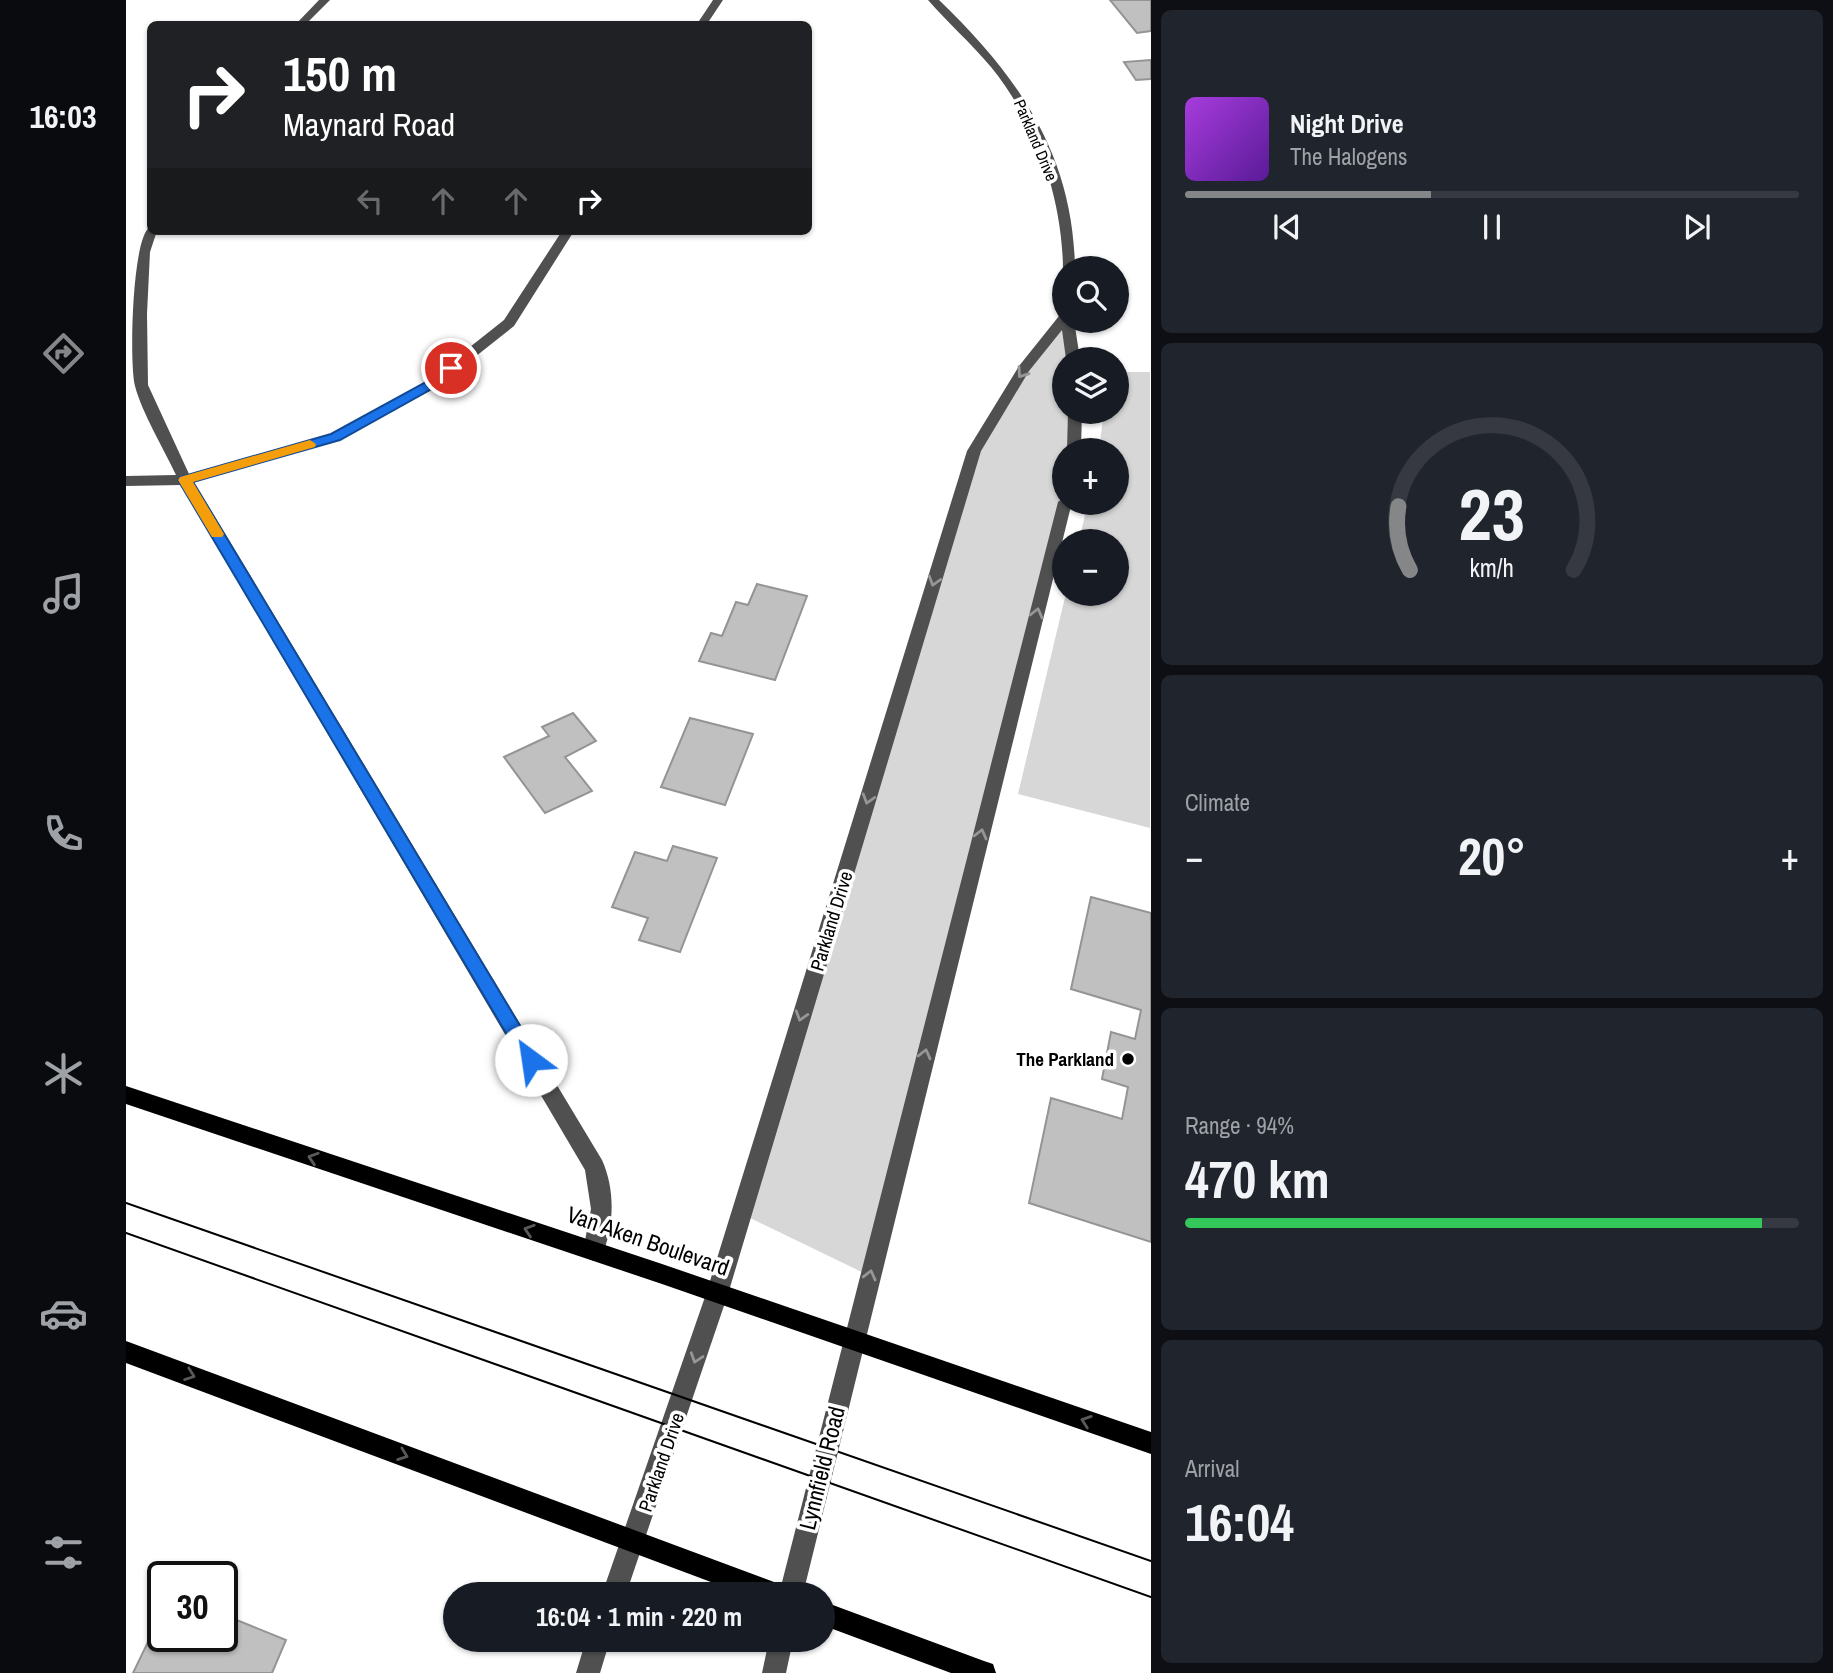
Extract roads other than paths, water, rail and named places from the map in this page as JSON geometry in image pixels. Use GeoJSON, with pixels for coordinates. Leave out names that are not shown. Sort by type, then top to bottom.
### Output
{"type":"FeatureCollection","features":[{"type":"Feature","properties":{"kind":"main road","name":"Van Aken Boulevard"},"geometry":{"type":"LineString","coordinates":[[126,1095],[594,1251],[1150,1443]]}},
{"type":"Feature","properties":{"kind":"main road"},"geometry":{"type":"LineString","coordinates":[[126,1352],[742,1582]]}},
{"type":"Feature","properties":{"kind":"main road"},"geometry":{"type":"LineString","coordinates":[[835,1617],[984,1673]]}},
{"type":"Feature","properties":{"kind":"street"},"geometry":{"type":"LineString","coordinates":[[304,21],[325,0]]}},
{"type":"Feature","properties":{"kind":"street"},"geometry":{"type":"LineString","coordinates":[[704,21],[718,0]]}},
{"type":"Feature","properties":{"kind":"street","name":"Parkland Drive"},"geometry":{"type":"LineString","coordinates":[[933,0],[983,49],[1015,91],[1040,141],[1061,200],[1070,256]]}},
{"type":"Feature","properties":{"kind":"street"},"geometry":{"type":"LineString","coordinates":[[150,235],[144,252],[140,314],[141,385],[185,480],[595,1167],[603,1206],[602,1227],[594,1251]]}},
{"type":"Feature","properties":{"kind":"street"},"geometry":{"type":"LineString","coordinates":[[126,481],[185,480],[335,437],[432,383],[509,323],[565,235]]}},
{"type":"Feature","properties":{"kind":"street","name":"Parkland Drive"},"geometry":{"type":"LineString","coordinates":[[633,1541],[717,1294],[974,451],[1024,369],[1054,333]]}},
{"type":"Feature","properties":{"kind":"street"},"geometry":{"type":"LineString","coordinates":[[853,1341],[1062,515]]}},
{"type":"Feature","properties":{"kind":"street","name":"Lynnfield Road"},"geometry":{"type":"LineString","coordinates":[[795,1582],[853,1341]]}},
{"type":"Feature","properties":{"kind":"street"},"geometry":{"type":"LineString","coordinates":[[618,1582],[633,1541]]}},
{"type":"Feature","properties":{"kind":"street"},"geometry":{"type":"LineString","coordinates":[[588,1673],[594,1652]]}},
{"type":"Feature","properties":{"kind":"street"},"geometry":{"type":"LineString","coordinates":[[774,1673],[778,1652]]}},
{"type":"Feature","properties":{"kind":"tram line"},"geometry":{"type":"LineString","coordinates":[[126,1203],[1151,1561]]}},
{"type":"Feature","properties":{"kind":"tram line"},"geometry":{"type":"LineString","coordinates":[[126,1233],[1151,1597]]}},
{"type":"Feature","properties":{"kind":"place","name":"The Parkland"},"geometry":{"type":"Point","coordinates":[1128,1059]}}]}
